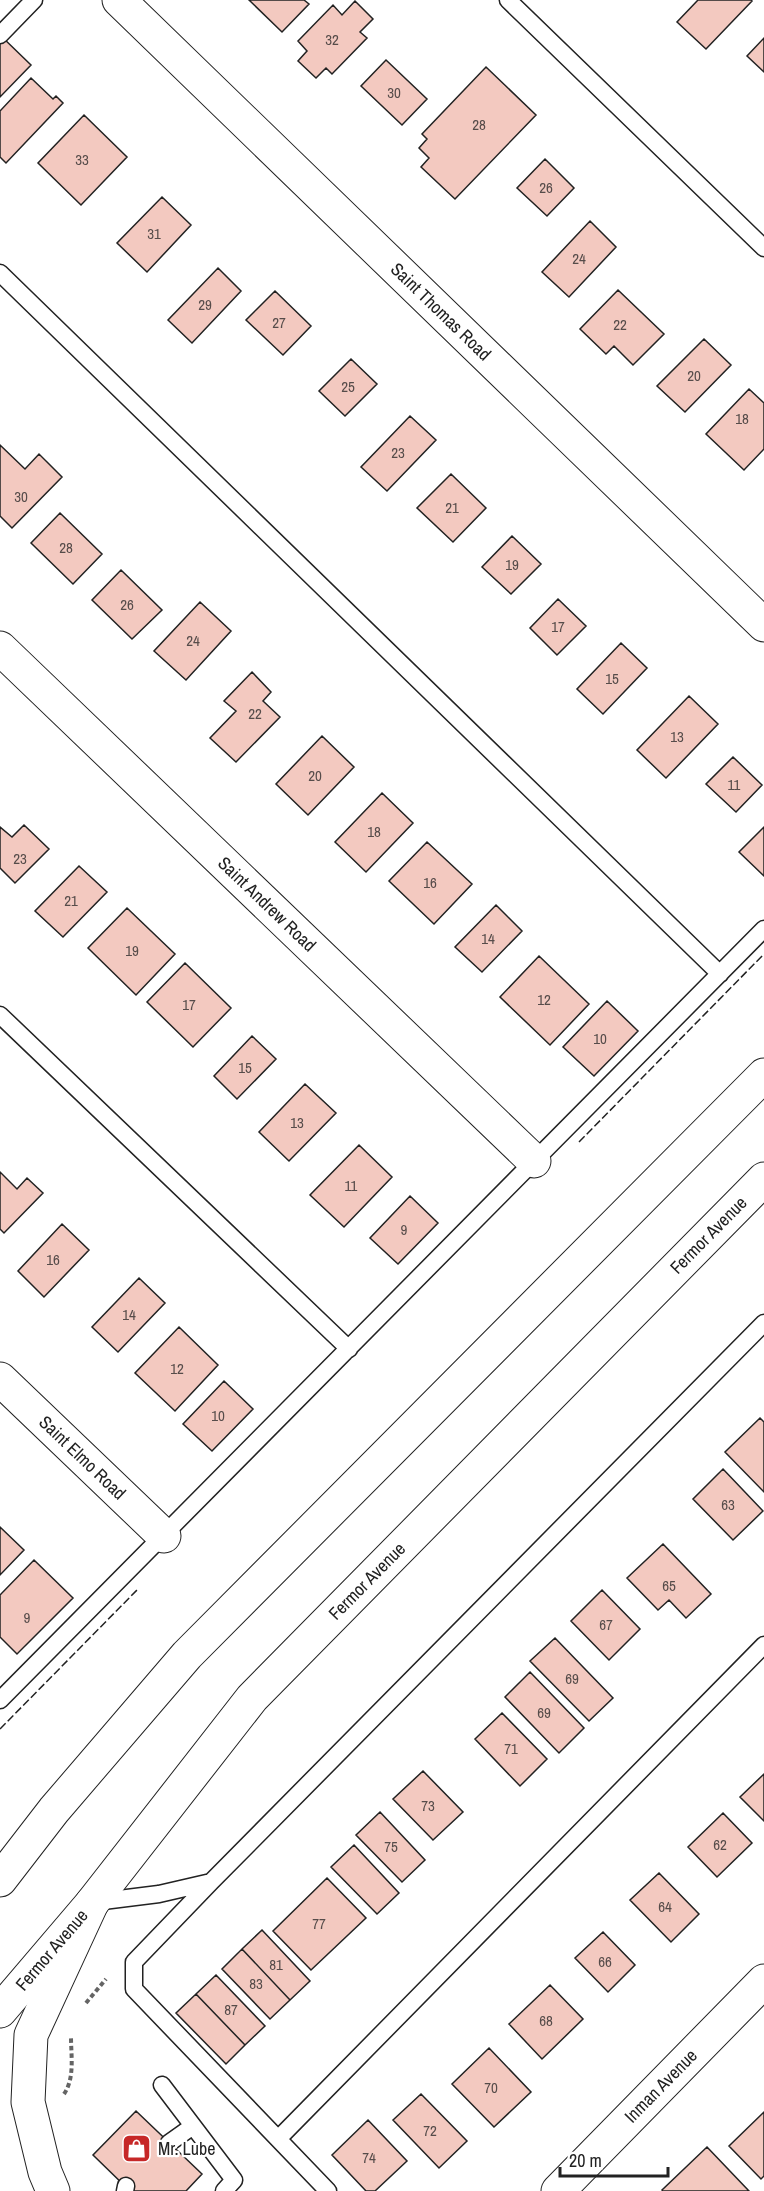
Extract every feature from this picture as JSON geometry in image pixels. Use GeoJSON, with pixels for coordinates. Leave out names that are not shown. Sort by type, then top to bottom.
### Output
{"type":"FeatureCollection","features":[{"type":"Feature","properties":{"kind":"main road","name":"Saint Thomas Road"},"geometry":{"type":"LineString","coordinates":[[119,0],[764,625]]}},
{"type":"Feature","properties":{"kind":"main road","name":"Saint Andrew Road"},"geometry":{"type":"LineString","coordinates":[[0,648],[534,1161]]}},
{"type":"Feature","properties":{"kind":"main road"},"geometry":{"type":"LineString","coordinates":[[0,1880],[54,1810],[187,1655],[764,1075]]}},
{"type":"Feature","properties":{"kind":"main road","name":"Fermor Avenue"},"geometry":{"type":"LineString","coordinates":[[0,2011],[92,1903],[252,1698],[764,1179]]}},
{"type":"Feature","properties":{"kind":"main road","name":"Saint Elmo Road"},"geometry":{"type":"LineString","coordinates":[[0,1379],[164,1536]]}},
{"type":"Feature","properties":{"kind":"main road"},"geometry":{"type":"LineString","coordinates":[[0,1847],[54,1810]]}},
{"type":"Feature","properties":{"kind":"main road"},"geometry":{"type":"LineString","coordinates":[[53,2191],[45,2172],[28,2102],[31,2035],[92,1903]]}},
{"type":"Feature","properties":{"kind":"main road","name":"Inman Avenue"},"geometry":{"type":"LineString","coordinates":[[558,2191],[764,1981]]}},
{"type":"Feature","properties":{"kind":"lane"},"geometry":{"type":"LineString","coordinates":[[0,35],[34,0]]}},
{"type":"Feature","properties":{"kind":"lane"},"geometry":{"type":"LineString","coordinates":[[508,0],[764,248]]}},
{"type":"Feature","properties":{"kind":"lane"},"geometry":{"type":"LineString","coordinates":[[0,273],[720,974]]}},
{"type":"Feature","properties":{"kind":"lane"},"geometry":{"type":"LineString","coordinates":[[0,1700],[764,929]]}},
{"type":"Feature","properties":{"kind":"lane"},"geometry":{"type":"LineString","coordinates":[[0,1015],[349,1349]]}},
{"type":"Feature","properties":{"kind":"lane"},"geometry":{"type":"LineString","coordinates":[[328,2191],[135,1989],[134,1962],[764,1323]]}},
{"type":"Feature","properties":{"kind":"lane"},"geometry":{"type":"LineString","coordinates":[[278,2139],[764,1645]]}},
{"type":"Feature","properties":{"kind":"lane"},"geometry":{"type":"LineString","coordinates":[[92,1903],[159,1894],[211,1882]]}},
{"type":"Feature","properties":{"kind":"lane"},"geometry":{"type":"LineString","coordinates":[[162,2085],[234,2180],[224,2191]]}},
{"type":"Feature","properties":{"kind":"lane"},"geometry":{"type":"LineString","coordinates":[[169,2143],[193,2126]]}},
{"type":"Feature","properties":{"kind":"path"},"geometry":{"type":"LineString","coordinates":[[82,2009],[111,1972],[134,1962]]}},
{"type":"Feature","properties":{"kind":"path"},"geometry":{"type":"LineString","coordinates":[[58,2101],[70,2086],[73,2030]]}},
{"type":"Feature","properties":{"kind":"building"},"geometry":{"type":"Polygon","coordinates":[[[249,0],[304,0],[309,4],[282,32],[249,0]]]}},
{"type":"Feature","properties":{"kind":"building"},"geometry":{"type":"Polygon","coordinates":[[[698,0],[752,1],[706,49],[677,22],[698,0]]]}},
{"type":"Feature","properties":{"kind":"building"},"geometry":{"type":"Polygon","coordinates":[[[355,1],[373,19],[360,32],[367,38],[332,74],[326,68],[316,78],[298,61],[307,51],[298,41],[333,5],[342,15],[355,1]]]}},
{"type":"Feature","properties":{"kind":"building"},"geometry":{"type":"Polygon","coordinates":[[[0,35],[31,65],[0,97],[0,35]]]}},
{"type":"Feature","properties":{"kind":"building"},"geometry":{"type":"Polygon","coordinates":[[[764,38],[764,72],[747,56],[764,38]]]}},
{"type":"Feature","properties":{"kind":"building"},"geometry":{"type":"Polygon","coordinates":[[[386,60],[427,99],[402,125],[361,86],[386,60]]]}},
{"type":"Feature","properties":{"kind":"building"},"geometry":{"type":"Polygon","coordinates":[[[486,67],[536,115],[455,199],[421,167],[429,158],[419,148],[427,139],[422,134],[486,67]]]}},
{"type":"Feature","properties":{"kind":"building"},"geometry":{"type":"Polygon","coordinates":[[[31,78],[53,99],[56,96],[63,103],[6,163],[0,157],[0,111],[31,78]]]}},
{"type":"Feature","properties":{"kind":"building"},"geometry":{"type":"Polygon","coordinates":[[[84,115],[127,157],[81,205],[38,163],[84,115]]]}},
{"type":"Feature","properties":{"kind":"building"},"geometry":{"type":"Polygon","coordinates":[[[545,159],[574,188],[547,216],[517,188],[545,159]]]}},
{"type":"Feature","properties":{"kind":"building"},"geometry":{"type":"Polygon","coordinates":[[[162,197],[191,225],[147,272],[117,243],[162,197]]]}},
{"type":"Feature","properties":{"kind":"building"},"geometry":{"type":"Polygon","coordinates":[[[590,221],[616,247],[569,297],[542,272],[590,221]]]}},
{"type":"Feature","properties":{"kind":"building"},"geometry":{"type":"Polygon","coordinates":[[[218,268],[241,291],[192,343],[168,320],[218,268]]]}},
{"type":"Feature","properties":{"kind":"building"},"geometry":{"type":"Polygon","coordinates":[[[618,290],[664,334],[633,365],[614,346],[606,354],[580,329],[618,290]]]}},
{"type":"Feature","properties":{"kind":"building"},"geometry":{"type":"Polygon","coordinates":[[[275,291],[311,326],[283,355],[246,320],[275,291]]]}},
{"type":"Feature","properties":{"kind":"building"},"geometry":{"type":"Polygon","coordinates":[[[704,339],[731,365],[685,412],[657,386],[704,339]]]}},
{"type":"Feature","properties":{"kind":"building"},"geometry":{"type":"Polygon","coordinates":[[[351,359],[377,384],[345,416],[319,391],[351,359]]]}},
{"type":"Feature","properties":{"kind":"building"},"geometry":{"type":"Polygon","coordinates":[[[749,389],[764,403],[764,449],[744,470],[706,434],[749,389]]]}},
{"type":"Feature","properties":{"kind":"building"},"geometry":{"type":"Polygon","coordinates":[[[410,416],[436,440],[387,491],[361,467],[410,416]]]}},
{"type":"Feature","properties":{"kind":"building"},"geometry":{"type":"Polygon","coordinates":[[[0,445],[25,469],[39,454],[62,477],[12,528],[0,516],[0,445]]]}},
{"type":"Feature","properties":{"kind":"building"},"geometry":{"type":"Polygon","coordinates":[[[451,474],[486,508],[453,542],[417,508],[451,474]]]}},
{"type":"Feature","properties":{"kind":"building"},"geometry":{"type":"Polygon","coordinates":[[[60,513],[102,554],[73,584],[31,543],[60,513]]]}},
{"type":"Feature","properties":{"kind":"building"},"geometry":{"type":"Polygon","coordinates":[[[512,536],[541,564],[511,594],[482,567],[512,536]]]}},
{"type":"Feature","properties":{"kind":"building"},"geometry":{"type":"Polygon","coordinates":[[[121,570],[162,610],[132,639],[92,600],[121,570]]]}},
{"type":"Feature","properties":{"kind":"building"},"geometry":{"type":"Polygon","coordinates":[[[558,599],[586,626],[557,655],[530,628],[558,599]]]}},
{"type":"Feature","properties":{"kind":"building"},"geometry":{"type":"Polygon","coordinates":[[[200,602],[231,631],[186,680],[154,651],[200,602]]]}},
{"type":"Feature","properties":{"kind":"building"},"geometry":{"type":"Polygon","coordinates":[[[621,643],[647,668],[603,714],[577,689],[621,643]]]}},
{"type":"Feature","properties":{"kind":"building"},"geometry":{"type":"Polygon","coordinates":[[[252,672],[271,692],[263,701],[280,717],[236,762],[210,738],[236,711],[224,701],[252,672]]]}},
{"type":"Feature","properties":{"kind":"building"},"geometry":{"type":"Polygon","coordinates":[[[689,696],[718,724],[666,778],[637,750],[689,696]]]}},
{"type":"Feature","properties":{"kind":"building"},"geometry":{"type":"Polygon","coordinates":[[[322,736],[354,767],[308,815],[276,784],[322,736]]]}},
{"type":"Feature","properties":{"kind":"building"},"geometry":{"type":"Polygon","coordinates":[[[733,757],[762,785],[736,812],[706,784],[733,757]]]}},
{"type":"Feature","properties":{"kind":"building"},"geometry":{"type":"Polygon","coordinates":[[[382,793],[413,823],[366,872],[335,842],[382,793]]]}},
{"type":"Feature","properties":{"kind":"building"},"geometry":{"type":"Polygon","coordinates":[[[24,825],[49,849],[15,883],[0,868],[0,827],[12,837],[24,825]]]}},
{"type":"Feature","properties":{"kind":"building"},"geometry":{"type":"Polygon","coordinates":[[[764,827],[764,876],[739,852],[764,827]]]}},
{"type":"Feature","properties":{"kind":"building"},"geometry":{"type":"Polygon","coordinates":[[[427,842],[472,884],[434,924],[389,881],[427,842]]]}},
{"type":"Feature","properties":{"kind":"building"},"geometry":{"type":"Polygon","coordinates":[[[79,866],[107,892],[63,937],[35,911],[79,866]]]}},
{"type":"Feature","properties":{"kind":"building"},"geometry":{"type":"Polygon","coordinates":[[[496,905],[522,931],[482,972],[455,947],[496,905]]]}},
{"type":"Feature","properties":{"kind":"building"},"geometry":{"type":"Polygon","coordinates":[[[127,908],[175,954],[136,995],[88,948],[127,908]]]}},
{"type":"Feature","properties":{"kind":"building"},"geometry":{"type":"Polygon","coordinates":[[[539,956],[589,1004],[550,1045],[500,997],[539,956]]]}},
{"type":"Feature","properties":{"kind":"building"},"geometry":{"type":"Polygon","coordinates":[[[185,963],[231,1008],[193,1047],[147,1002],[185,963]]]}},
{"type":"Feature","properties":{"kind":"building"},"geometry":{"type":"Polygon","coordinates":[[[607,1001],[638,1031],[594,1076],[563,1047],[607,1001]]]}},
{"type":"Feature","properties":{"kind":"building"},"geometry":{"type":"Polygon","coordinates":[[[252,1036],[276,1059],[237,1099],[214,1076],[252,1036]]]}},
{"type":"Feature","properties":{"kind":"building"},"geometry":{"type":"Polygon","coordinates":[[[305,1084],[336,1113],[289,1161],[259,1132],[305,1084]]]}},
{"type":"Feature","properties":{"kind":"building"},"geometry":{"type":"Polygon","coordinates":[[[359,1145],[392,1177],[344,1227],[310,1195],[359,1145]]]}},
{"type":"Feature","properties":{"kind":"building"},"geometry":{"type":"Polygon","coordinates":[[[0,1172],[17,1189],[27,1178],[43,1193],[4,1233],[0,1229],[0,1172]]]}},
{"type":"Feature","properties":{"kind":"building"},"geometry":{"type":"Polygon","coordinates":[[[410,1196],[438,1223],[398,1264],[370,1238],[410,1196]]]}},
{"type":"Feature","properties":{"kind":"building"},"geometry":{"type":"Polygon","coordinates":[[[62,1224],[89,1250],[44,1297],[18,1271],[62,1224]]]}},
{"type":"Feature","properties":{"kind":"building"},"geometry":{"type":"Polygon","coordinates":[[[139,1278],[165,1303],[118,1352],[92,1327],[139,1278]]]}},
{"type":"Feature","properties":{"kind":"building"},"geometry":{"type":"Polygon","coordinates":[[[179,1327],[218,1365],[175,1411],[135,1373],[179,1327]]]}},
{"type":"Feature","properties":{"kind":"building"},"geometry":{"type":"Polygon","coordinates":[[[224,1381],[253,1409],[212,1451],[183,1424],[224,1381]]]}},
{"type":"Feature","properties":{"kind":"building"},"geometry":{"type":"Polygon","coordinates":[[[760,1418],[764,1422],[764,1492],[725,1452],[760,1418]]]}},
{"type":"Feature","properties":{"kind":"building"},"geometry":{"type":"Polygon","coordinates":[[[723,1469],[763,1511],[733,1540],[693,1499],[723,1469]]]}},
{"type":"Feature","properties":{"kind":"building"},"geometry":{"type":"Polygon","coordinates":[[[0,1527],[24,1550],[0,1575],[0,1527]]]}},
{"type":"Feature","properties":{"kind":"building"},"geometry":{"type":"Polygon","coordinates":[[[663,1544],[711,1594],[686,1618],[669,1600],[658,1610],[627,1578],[663,1544]]]}},
{"type":"Feature","properties":{"kind":"building"},"geometry":{"type":"Polygon","coordinates":[[[34,1560],[73,1598],[17,1654],[0,1637],[0,1595],[34,1560]]]}},
{"type":"Feature","properties":{"kind":"building"},"geometry":{"type":"Polygon","coordinates":[[[602,1590],[640,1629],[609,1660],[571,1621],[602,1590]]]}},
{"type":"Feature","properties":{"kind":"building"},"geometry":{"type":"Polygon","coordinates":[[[555,1638],[613,1698],[589,1721],[530,1661],[555,1638]]]}},
{"type":"Feature","properties":{"kind":"building"},"geometry":{"type":"Polygon","coordinates":[[[530,1672],[584,1728],[559,1753],[505,1697],[530,1672]]]}},
{"type":"Feature","properties":{"kind":"building"},"geometry":{"type":"Polygon","coordinates":[[[502,1713],[547,1759],[520,1786],[475,1739],[502,1713]]]}},
{"type":"Feature","properties":{"kind":"building"},"geometry":{"type":"Polygon","coordinates":[[[423,1771],[463,1812],[433,1840],[393,1799],[423,1771]]]}},
{"type":"Feature","properties":{"kind":"building"},"geometry":{"type":"Polygon","coordinates":[[[764,1774],[764,1821],[740,1797],[764,1774]]]}},
{"type":"Feature","properties":{"kind":"building"},"geometry":{"type":"Polygon","coordinates":[[[380,1812],[425,1860],[402,1882],[356,1835],[380,1812]]]}},
{"type":"Feature","properties":{"kind":"building"},"geometry":{"type":"Polygon","coordinates":[[[723,1813],[752,1843],[717,1877],[688,1847],[723,1813]]]}},
{"type":"Feature","properties":{"kind":"building"},"geometry":{"type":"Polygon","coordinates":[[[354,1845],[399,1893],[377,1914],[331,1867],[354,1845]]]}},
{"type":"Feature","properties":{"kind":"building"},"geometry":{"type":"Polygon","coordinates":[[[659,1873],[699,1914],[671,1942],[630,1900],[659,1873]]]}},
{"type":"Feature","properties":{"kind":"building"},"geometry":{"type":"Polygon","coordinates":[[[327,1878],[366,1918],[311,1970],[273,1931],[327,1878]]]}},
{"type":"Feature","properties":{"kind":"building"},"geometry":{"type":"Polygon","coordinates":[[[262,1930],[310,1981],[290,2000],[242,1949],[262,1930]]]}},
{"type":"Feature","properties":{"kind":"building"},"geometry":{"type":"Polygon","coordinates":[[[603,1932],[635,1965],[608,1992],[575,1958],[603,1932]]]}},
{"type":"Feature","properties":{"kind":"building"},"geometry":{"type":"Polygon","coordinates":[[[242,1949],[290,2000],[270,2019],[222,1969],[242,1949]]]}},
{"type":"Feature","properties":{"kind":"building"},"geometry":{"type":"Polygon","coordinates":[[[216,1975],[265,2026],[245,2045],[196,1994],[216,1975]]]}},
{"type":"Feature","properties":{"kind":"building"},"geometry":{"type":"Polygon","coordinates":[[[550,1985],[583,2019],[542,2059],[509,2024],[550,1985]]]}},
{"type":"Feature","properties":{"kind":"building"},"geometry":{"type":"Polygon","coordinates":[[[196,1994],[245,2045],[226,2064],[176,2013],[196,1994]]]}},
{"type":"Feature","properties":{"kind":"building"},"geometry":{"type":"Polygon","coordinates":[[[489,2048],[531,2092],[494,2127],[452,2084],[489,2048]]]}},
{"type":"Feature","properties":{"kind":"building"},"geometry":{"type":"Polygon","coordinates":[[[421,2094],[467,2141],[439,2168],[393,2120],[421,2094]]]}},
{"type":"Feature","properties":{"kind":"building","name":"Mr. Lube"},"geometry":{"type":"Polygon","coordinates":[[[136,2111],[202,2174],[186,2191],[130,2191],[93,2155],[136,2111]]]}},
{"type":"Feature","properties":{"kind":"building"},"geometry":{"type":"Polygon","coordinates":[[[764,2112],[764,2176],[761,2179],[729,2146],[764,2112]]]}},
{"type":"Feature","properties":{"kind":"building"},"geometry":{"type":"Polygon","coordinates":[[[368,2120],[407,2161],[375,2191],[366,2191],[332,2155],[368,2120]]]}},
{"type":"Feature","properties":{"kind":"building"},"geometry":{"type":"Polygon","coordinates":[[[707,2147],[749,2191],[662,2190],[707,2147]]]}},
{"type":"Feature","properties":{"kind":"fence"},"geometry":{"type":"LineString","coordinates":[[579,1142],[764,954]]}},
{"type":"Feature","properties":{"kind":"fence"},"geometry":{"type":"LineString","coordinates":[[0,1729],[138,1589]]}},
{"type":"Feature","properties":{"kind":"place","name":"Mr. Lube"},"geometry":{"type":"Point","coordinates":[137,2149]}}]}
